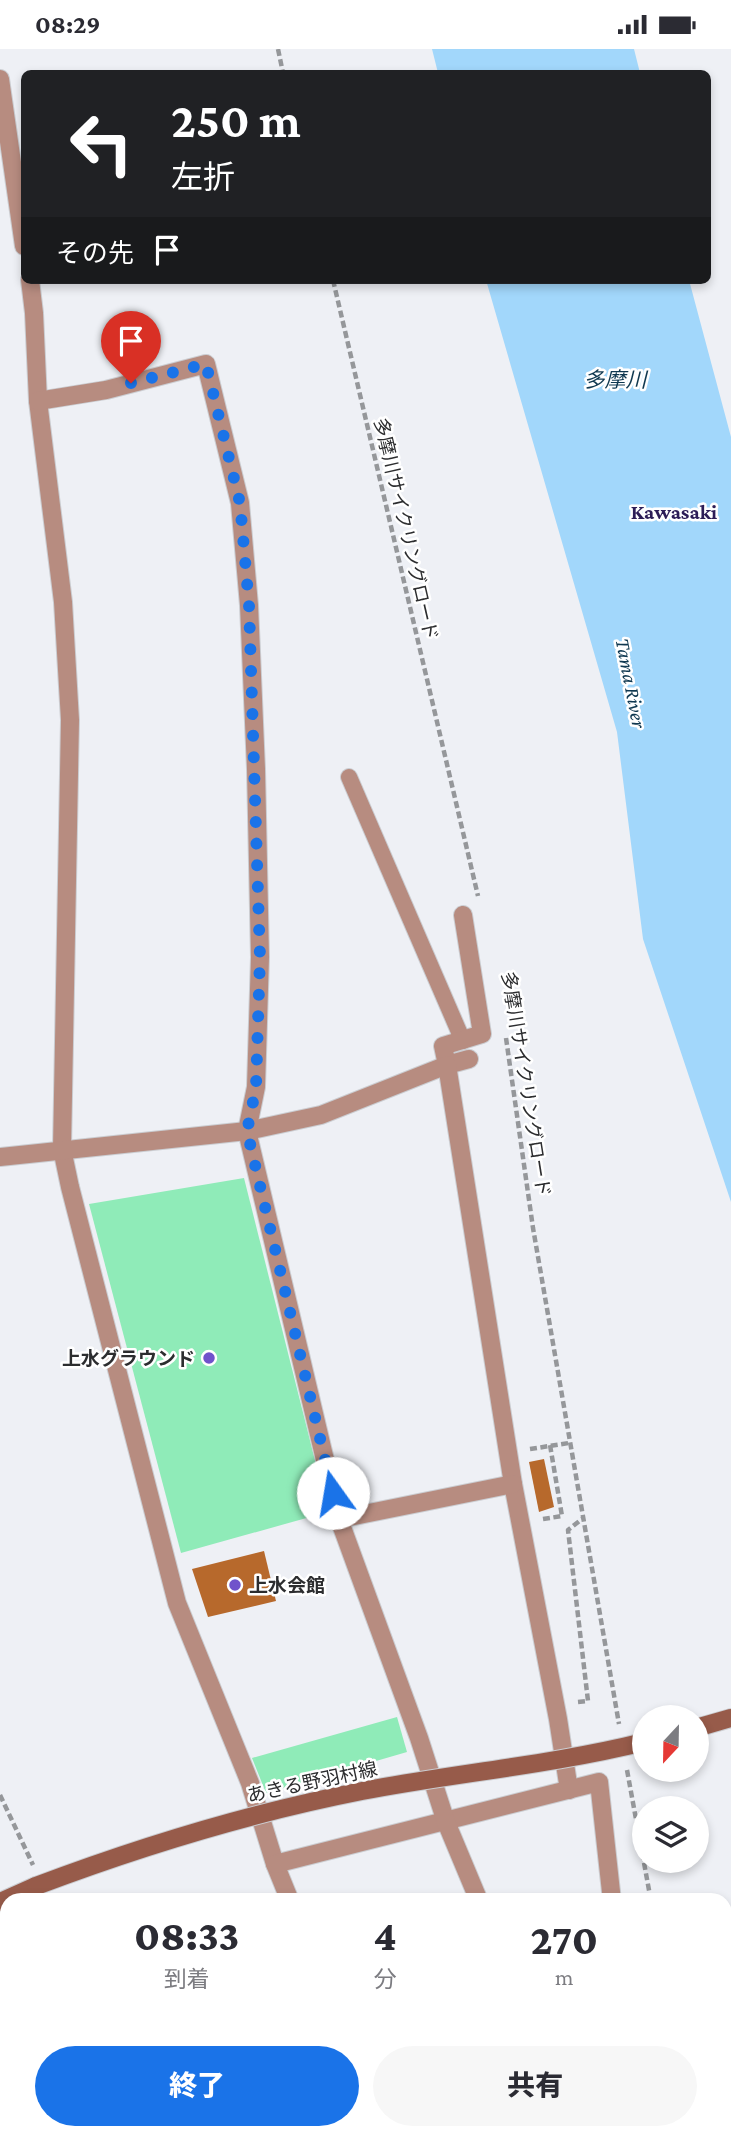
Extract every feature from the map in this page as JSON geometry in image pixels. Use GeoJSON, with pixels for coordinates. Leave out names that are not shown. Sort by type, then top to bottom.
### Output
{"type":"FeatureCollection","features":[{"type":"Feature","properties":{"kind":"main road"},"geometry":{"type":"LineString","coordinates":[[709,1725],[731,1719]]}},
{"type":"Feature","properties":{"kind":"main road","name":"あきる野羽村線"},"geometry":{"type":"LineString","coordinates":[[22,1893],[136,1850],[280,1809],[365,1791],[583,1756],[632,1745]]}},
{"type":"Feature","properties":{"kind":"street"},"geometry":{"type":"LineString","coordinates":[[0,79],[21,225]]}},
{"type":"Feature","properties":{"kind":"street"},"geometry":{"type":"LineString","coordinates":[[30,284],[38,401],[63,602],[70,720],[62,1149],[73,1201],[177,1603],[250,1783],[287,1893]]}},
{"type":"Feature","properties":{"kind":"street"},"geometry":{"type":"LineString","coordinates":[[38,401],[106,390],[206,364],[240,503],[249,605],[260,957],[256,1087],[247,1131],[339,1519],[419,1738],[446,1822],[476,1893]]}},
{"type":"Feature","properties":{"kind":"street"},"geometry":{"type":"LineString","coordinates":[[463,915],[482,1034],[443,1046],[513,1483],[569,1790]]}},
{"type":"Feature","properties":{"kind":"street"},"geometry":{"type":"LineString","coordinates":[[0,1157],[247,1131],[321,1115],[447,1065],[469,1059]]}},
{"type":"Feature","properties":{"kind":"street"},"geometry":{"type":"LineString","coordinates":[[339,1519],[513,1483]]}},
{"type":"Feature","properties":{"kind":"street"},"geometry":{"type":"LineString","coordinates":[[275,1864],[599,1782],[611,1893]]}},
{"type":"Feature","properties":{"kind":"lane"},"geometry":{"type":"LineString","coordinates":[[349,777],[463,1041]]}},
{"type":"Feature","properties":{"kind":"path"},"geometry":{"type":"LineString","coordinates":[[278,49],[283,70]]}},
{"type":"Feature","properties":{"kind":"path","name":"多摩川サイクリングロード"},"geometry":{"type":"LineString","coordinates":[[334,284],[480,902]]}},
{"type":"Feature","properties":{"kind":"path","name":"多摩川サイクリングロード"},"geometry":{"type":"LineString","coordinates":[[506,1037],[533,1228],[619,1725]]}},
{"type":"Feature","properties":{"kind":"path"},"geometry":{"type":"LineString","coordinates":[[508,1453],[569,1443]]}},
{"type":"Feature","properties":{"kind":"path"},"geometry":{"type":"LineString","coordinates":[[543,1519],[562,1516],[550,1445]]}},
{"type":"Feature","properties":{"kind":"path"},"geometry":{"type":"LineString","coordinates":[[626,1766],[649,1893]]}},
{"type":"Feature","properties":{"kind":"path"},"geometry":{"type":"LineString","coordinates":[[0,1795],[38,1877]]}},
{"type":"Feature","properties":{"kind":"green space","name":"上水グラウンド"},"geometry":{"type":"Polygon","coordinates":[[[244,1178],[328,1512],[181,1553],[89,1204],[244,1178]]]}},
{"type":"Feature","properties":{"kind":"green space"},"geometry":{"type":"Polygon","coordinates":[[[397,1717],[407,1752],[266,1793],[252,1758],[397,1717]]]}},
{"type":"Feature","properties":{"kind":"water"},"geometry":{"type":"Polygon","coordinates":[[[432,49],[634,49],[639,70],[437,70],[432,49]]]}},
{"type":"Feature","properties":{"kind":"water","name":"多摩川"},"geometry":{"type":"Polygon","coordinates":[[[487,284],[690,284],[731,437],[731,1202],[643,939],[617,732],[487,284]]]}},
{"type":"Feature","properties":{"kind":"building"},"geometry":{"type":"Polygon","coordinates":[[[544,1459],[554,1507],[539,1512],[529,1462],[544,1459]]]}},
{"type":"Feature","properties":{"kind":"building","name":"上水会館"},"geometry":{"type":"Polygon","coordinates":[[[264,1551],[276,1601],[208,1617],[192,1569],[264,1551]]]}},
{"type":"Feature","properties":{"kind":"place","name":"上水グラウンド"},"geometry":{"type":"Point","coordinates":[209,1358]}},
{"type":"Feature","properties":{"kind":"place","name":"上水会館"},"geometry":{"type":"Point","coordinates":[235,1585]}},
{"type":"Feature","properties":{"kind":"district","name":"Kawasaki"},"geometry":{"type":"Point","coordinates":[674,512]}},
{"type":"Feature","properties":{"kind":"route"},"geometry":{"type":"LineString","coordinates":[[131,383],[206,364],[240,503],[249,605],[260,957],[256,1087],[247,1131],[333,1493]]}},
{"type":"Feature","properties":{"kind":"water label","name":"Tama River"},"geometry":{"type":"Point","coordinates":[631,683]}}]}
